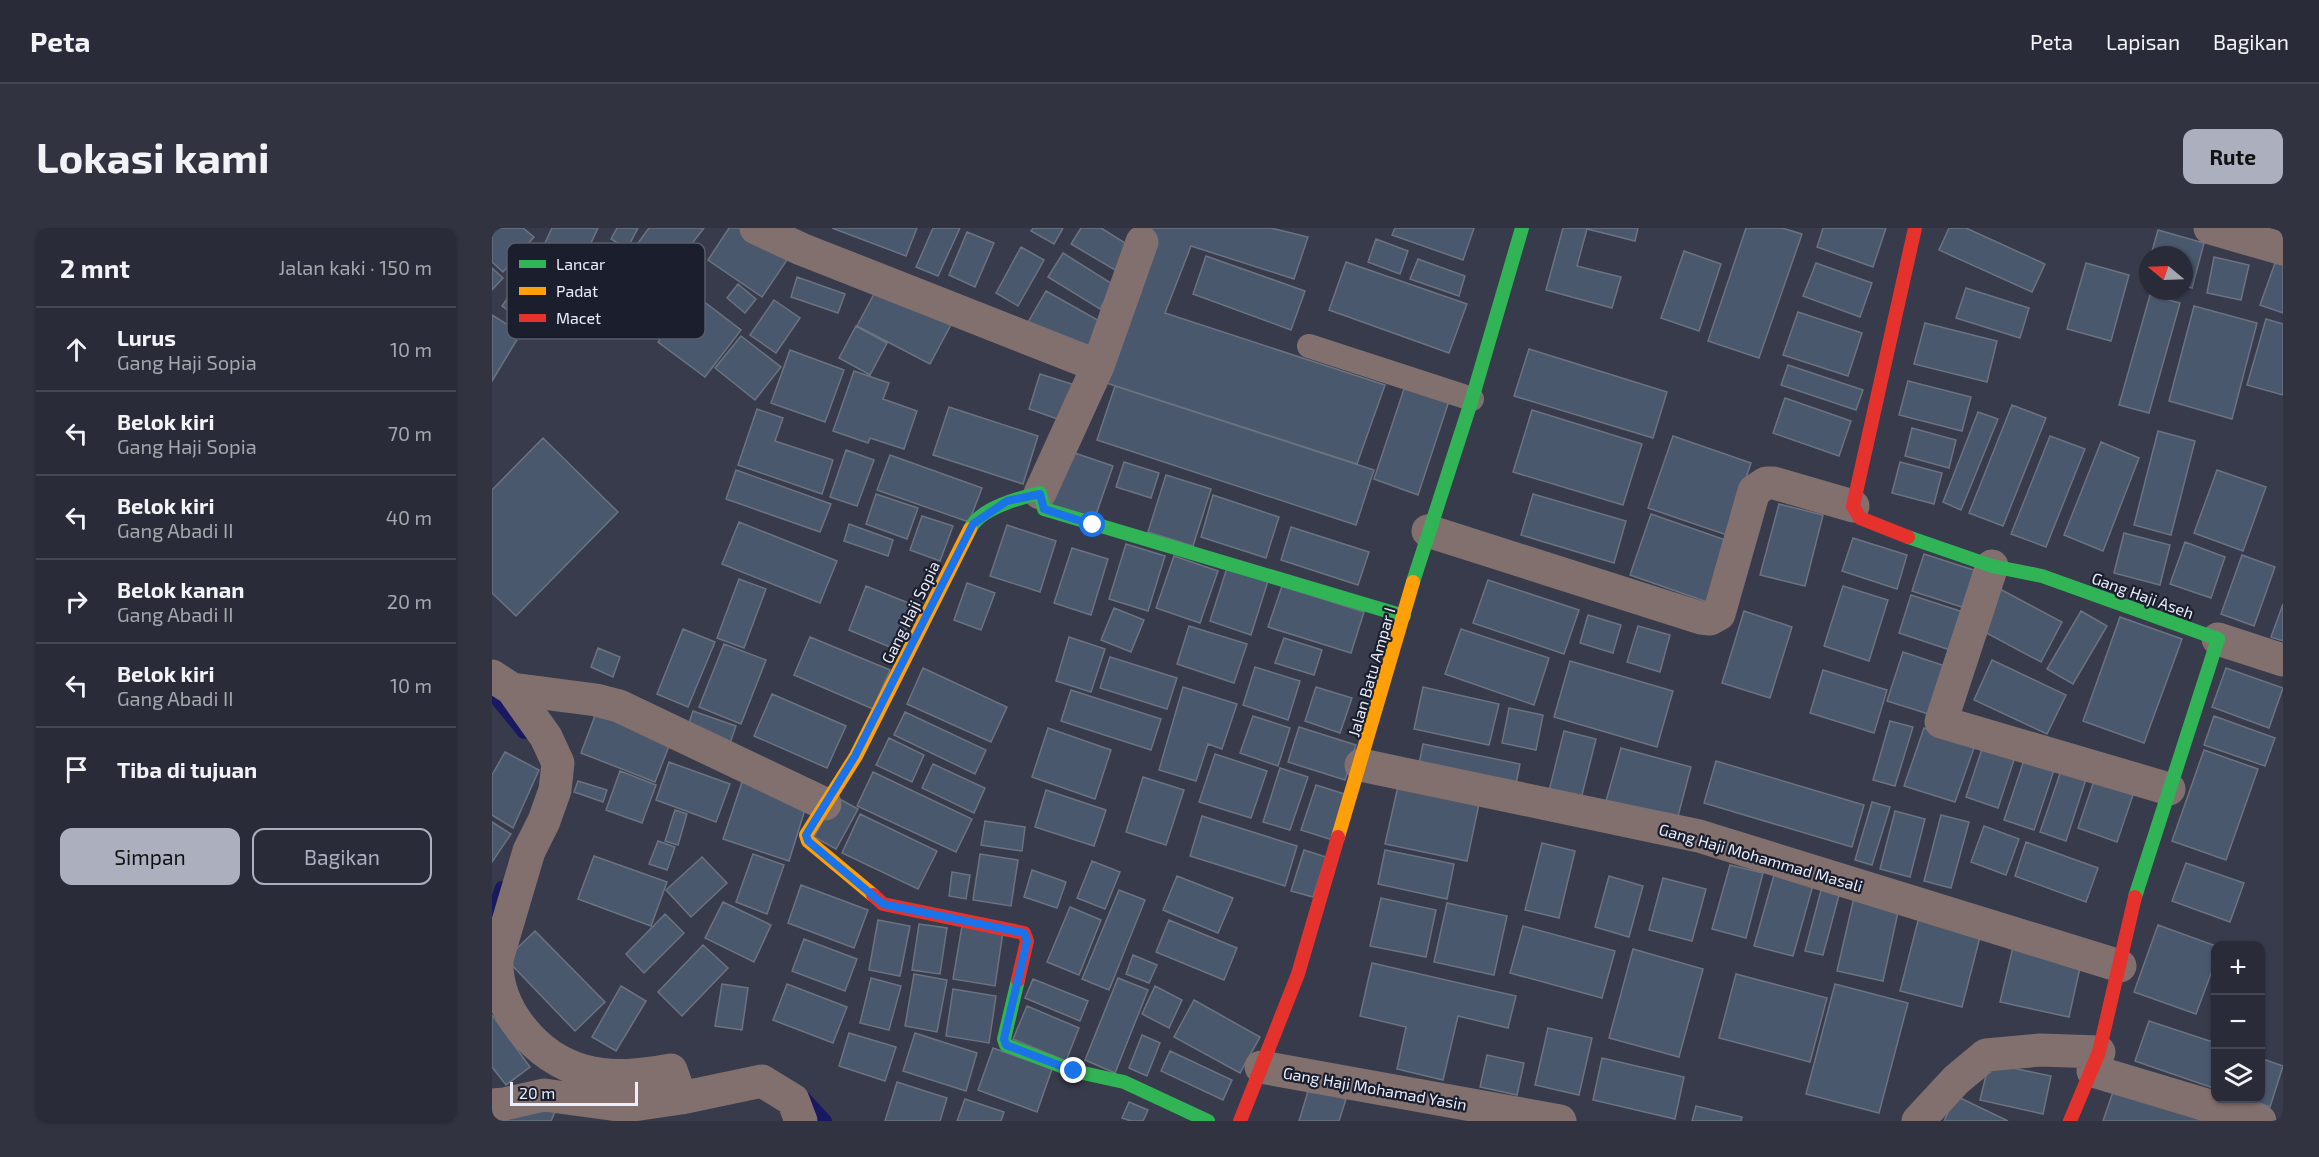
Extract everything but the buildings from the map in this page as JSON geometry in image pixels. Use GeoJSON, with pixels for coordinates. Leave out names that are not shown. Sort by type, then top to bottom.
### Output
{"type":"FeatureCollection","features":[{"type":"Feature","properties":{"kind":"street"},"geometry":{"type":"LineString","coordinates":[[756,228],[801,249],[1098,366]]}},
{"type":"Feature","properties":{"kind":"street","name":"Jalan Batu Ampar I"},"geometry":{"type":"LineString","coordinates":[[1240,1121],[1298,974],[1428,531],[1472,399],[1522,228]]}},
{"type":"Feature","properties":{"kind":"street"},"geometry":{"type":"LineString","coordinates":[[1428,531],[1701,618],[1710,619],[1719,614],[1754,490],[1766,483],[1774,483],[1853,506],[1915,228]]}},
{"type":"Feature","properties":{"kind":"street"},"geometry":{"type":"LineString","coordinates":[[2210,228],[2283,249]]}},
{"type":"Feature","properties":{"kind":"street"},"geometry":{"type":"LineString","coordinates":[[1142,242],[1098,366],[1040,494],[1044,509],[1404,616]]}},
{"type":"Feature","properties":{"kind":"street","name":"Gang Haji Sopia"},"geometry":{"type":"LineString","coordinates":[[1040,494],[1007,501],[973,524],[855,756],[806,835],[806,839],[883,904],[1024,933],[1027,941],[1004,1039],[1006,1045],[1074,1071],[1124,1082],[1208,1121]]}},
{"type":"Feature","properties":{"kind":"street","name":"Gang Haji Aseh"},"geometry":{"type":"LineString","coordinates":[[1853,506],[1860,518],[1874,525],[1992,566],[2042,576],[2218,639]]}},
{"type":"Feature","properties":{"kind":"street"},"geometry":{"type":"LineString","coordinates":[[1992,566],[1941,722],[2169,789]]}},
{"type":"Feature","properties":{"kind":"street"},"geometry":{"type":"LineString","coordinates":[[2070,1121],[2096,1062],[2139,881],[2218,639],[2283,660]]}},
{"type":"Feature","properties":{"kind":"street"},"geometry":{"type":"LineString","coordinates":[[502,683],[619,706],[825,804]]}},
{"type":"Feature","properties":{"kind":"street"},"geometry":{"type":"LineString","coordinates":[[502,683],[546,737],[558,763],[555,790],[544,821],[529,850],[497,959],[496,971],[501,992],[514,1020],[539,1047],[558,1061],[585,1071],[634,1076],[677,1088]]}},
{"type":"Feature","properties":{"kind":"street","name":"Gang Haji Mohammad Masali"},"geometry":{"type":"LineString","coordinates":[[1361,765],[1699,836],[2120,966]]}},
{"type":"Feature","properties":{"kind":"street"},"geometry":{"type":"LineString","coordinates":[[1918,1121],[1956,1080],[1986,1055],[2040,1050],[2096,1062],[2260,1121]]}},
{"type":"Feature","properties":{"kind":"street","name":"Gang Haji Mohamad Yasin"},"geometry":{"type":"LineString","coordinates":[[1261,1067],[1560,1121]]}},
{"type":"Feature","properties":{"kind":"street"},"geometry":{"type":"LineString","coordinates":[[492,1105],[544,1095],[626,1106],[677,1088],[762,1081],[792,1100],[801,1121]]}},
{"type":"Feature","properties":{"kind":"lane"},"geometry":{"type":"LineString","coordinates":[[1310,346],[1472,399]]}},
{"type":"Feature","properties":{"kind":"waterway"},"geometry":{"type":"LineString","coordinates":[[492,693],[524,732]]}},
{"type":"Feature","properties":{"kind":"waterway"},"geometry":{"type":"LineString","coordinates":[[492,914],[502,888]]}},
{"type":"Feature","properties":{"kind":"waterway"},"geometry":{"type":"LineString","coordinates":[[802,1096],[825,1121]]}},
{"type":"Feature","properties":{"kind":"traffic: fast"},"geometry":{"type":"LineString","coordinates":[[1413,582],[1472,399],[1522,228]]}},
{"type":"Feature","properties":{"kind":"traffic: fast"},"geometry":{"type":"LineString","coordinates":[[970,529],[982,515],[991,510],[1011,501],[1040,493],[1044,509],[1404,616]]}},
{"type":"Feature","properties":{"kind":"traffic: fast"},"geometry":{"type":"LineString","coordinates":[[1908,537],[1992,566],[2042,576],[2218,639],[2135,897]]}},
{"type":"Feature","properties":{"kind":"traffic: fast"},"geometry":{"type":"LineString","coordinates":[[1018,980],[1004,1039],[1006,1045],[1074,1071],[1124,1082],[1208,1121]]}},
{"type":"Feature","properties":{"kind":"traffic: slow"},"geometry":{"type":"LineString","coordinates":[[873,895],[808,841],[806,835],[856,756],[970,529]]}},
{"type":"Feature","properties":{"kind":"traffic: slow"},"geometry":{"type":"LineString","coordinates":[[1338,837],[1413,582]]}},
{"type":"Feature","properties":{"kind":"traffic: jam"},"geometry":{"type":"LineString","coordinates":[[1908,537],[1860,518],[1853,506],[1915,228]]}},
{"type":"Feature","properties":{"kind":"traffic: jam"},"geometry":{"type":"LineString","coordinates":[[1240,1121],[1298,974],[1338,837]]}},
{"type":"Feature","properties":{"kind":"traffic: jam"},"geometry":{"type":"LineString","coordinates":[[873,895],[883,904],[1024,933],[1027,941],[1018,980]]}},
{"type":"Feature","properties":{"kind":"traffic: jam"},"geometry":{"type":"LineString","coordinates":[[2070,1121],[2099,1052],[2135,897]]}},
{"type":"Feature","properties":{"kind":"route"},"geometry":{"type":"LineString","coordinates":[[1074,1071],[1006,1045],[1004,1039],[1027,941],[1024,933],[883,904],[808,841],[806,835],[855,756],[973,524],[1007,501],[1040,494],[1044,509],[1093,525]]}}]}
